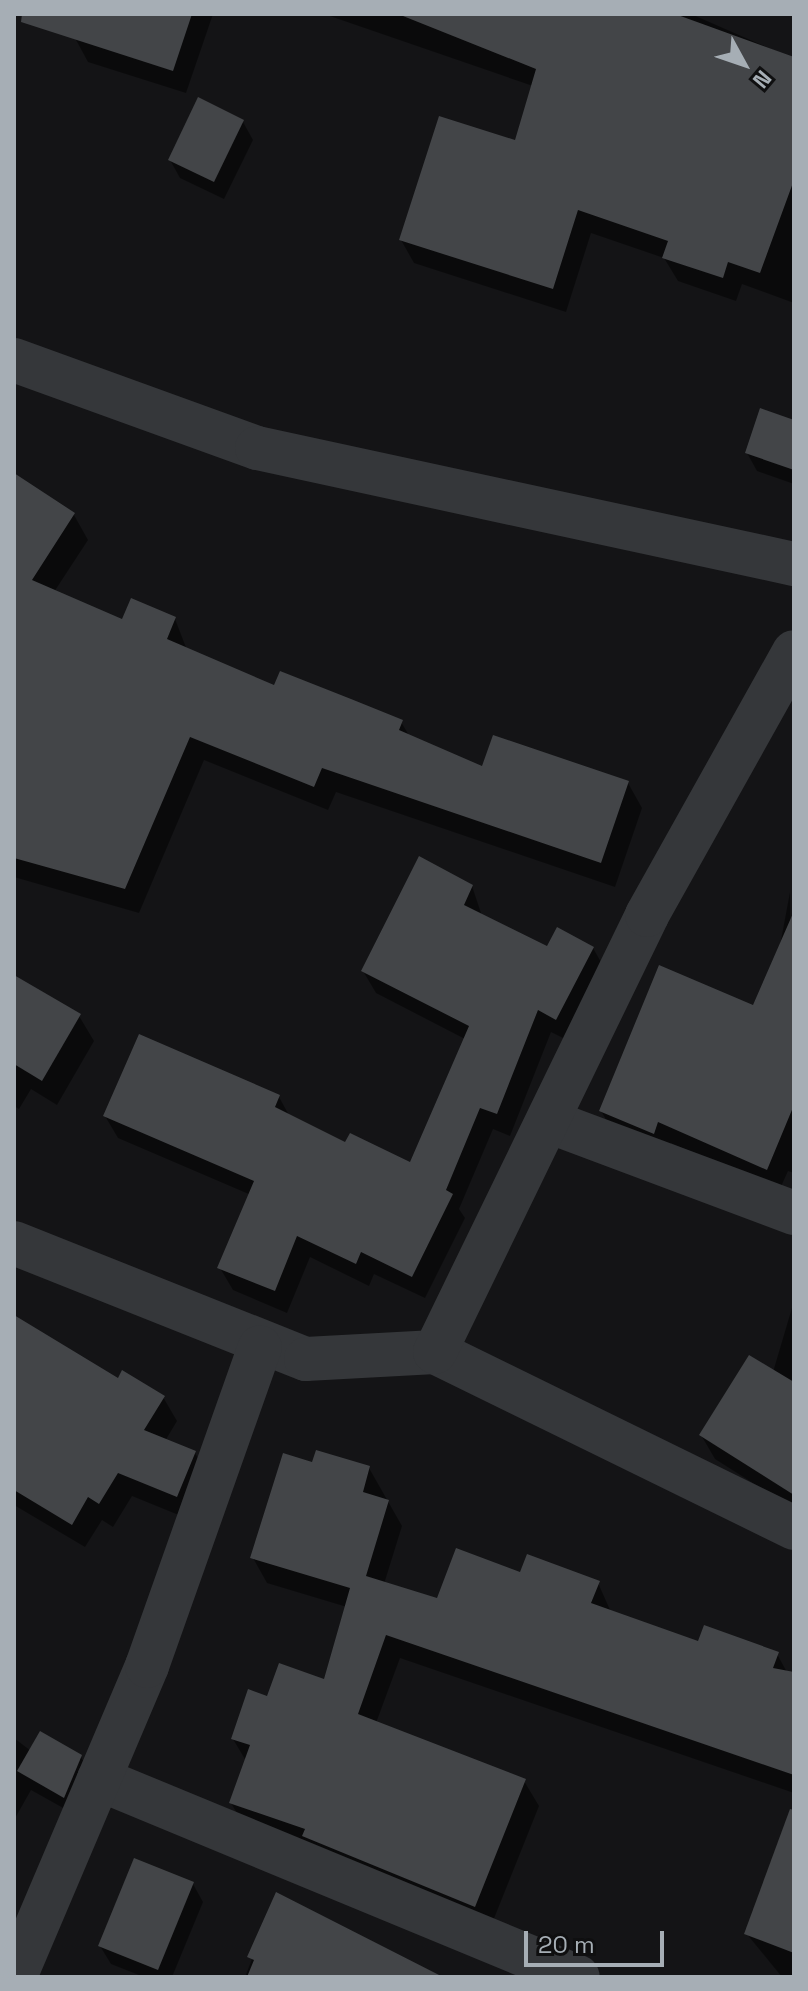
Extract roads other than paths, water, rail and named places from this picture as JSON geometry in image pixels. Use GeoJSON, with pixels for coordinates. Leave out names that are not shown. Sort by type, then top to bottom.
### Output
{"type":"FeatureCollection","features":[{"type":"Feature","properties":{"kind":"street"},"geometry":{"type":"LineString","coordinates":[[14,360],[257,448],[794,564]]}},
{"type":"Feature","properties":{"kind":"street"},"geometry":{"type":"LineString","coordinates":[[435,1352],[647,915],[794,652]]}},
{"type":"Feature","properties":{"kind":"street"},"geometry":{"type":"LineString","coordinates":[[548,1121],[794,1213]]}},
{"type":"Feature","properties":{"kind":"street"},"geometry":{"type":"LineString","coordinates":[[14,1243],[260,1347],[342,1362],[435,1352],[794,1528]]}},
{"type":"Feature","properties":{"kind":"street"},"geometry":{"type":"LineString","coordinates":[[15,1977],[147,1666],[260,1347]]}},
{"type":"Feature","properties":{"kind":"street"},"geometry":{"type":"LineString","coordinates":[[99,1779],[578,1977]]}}]}
